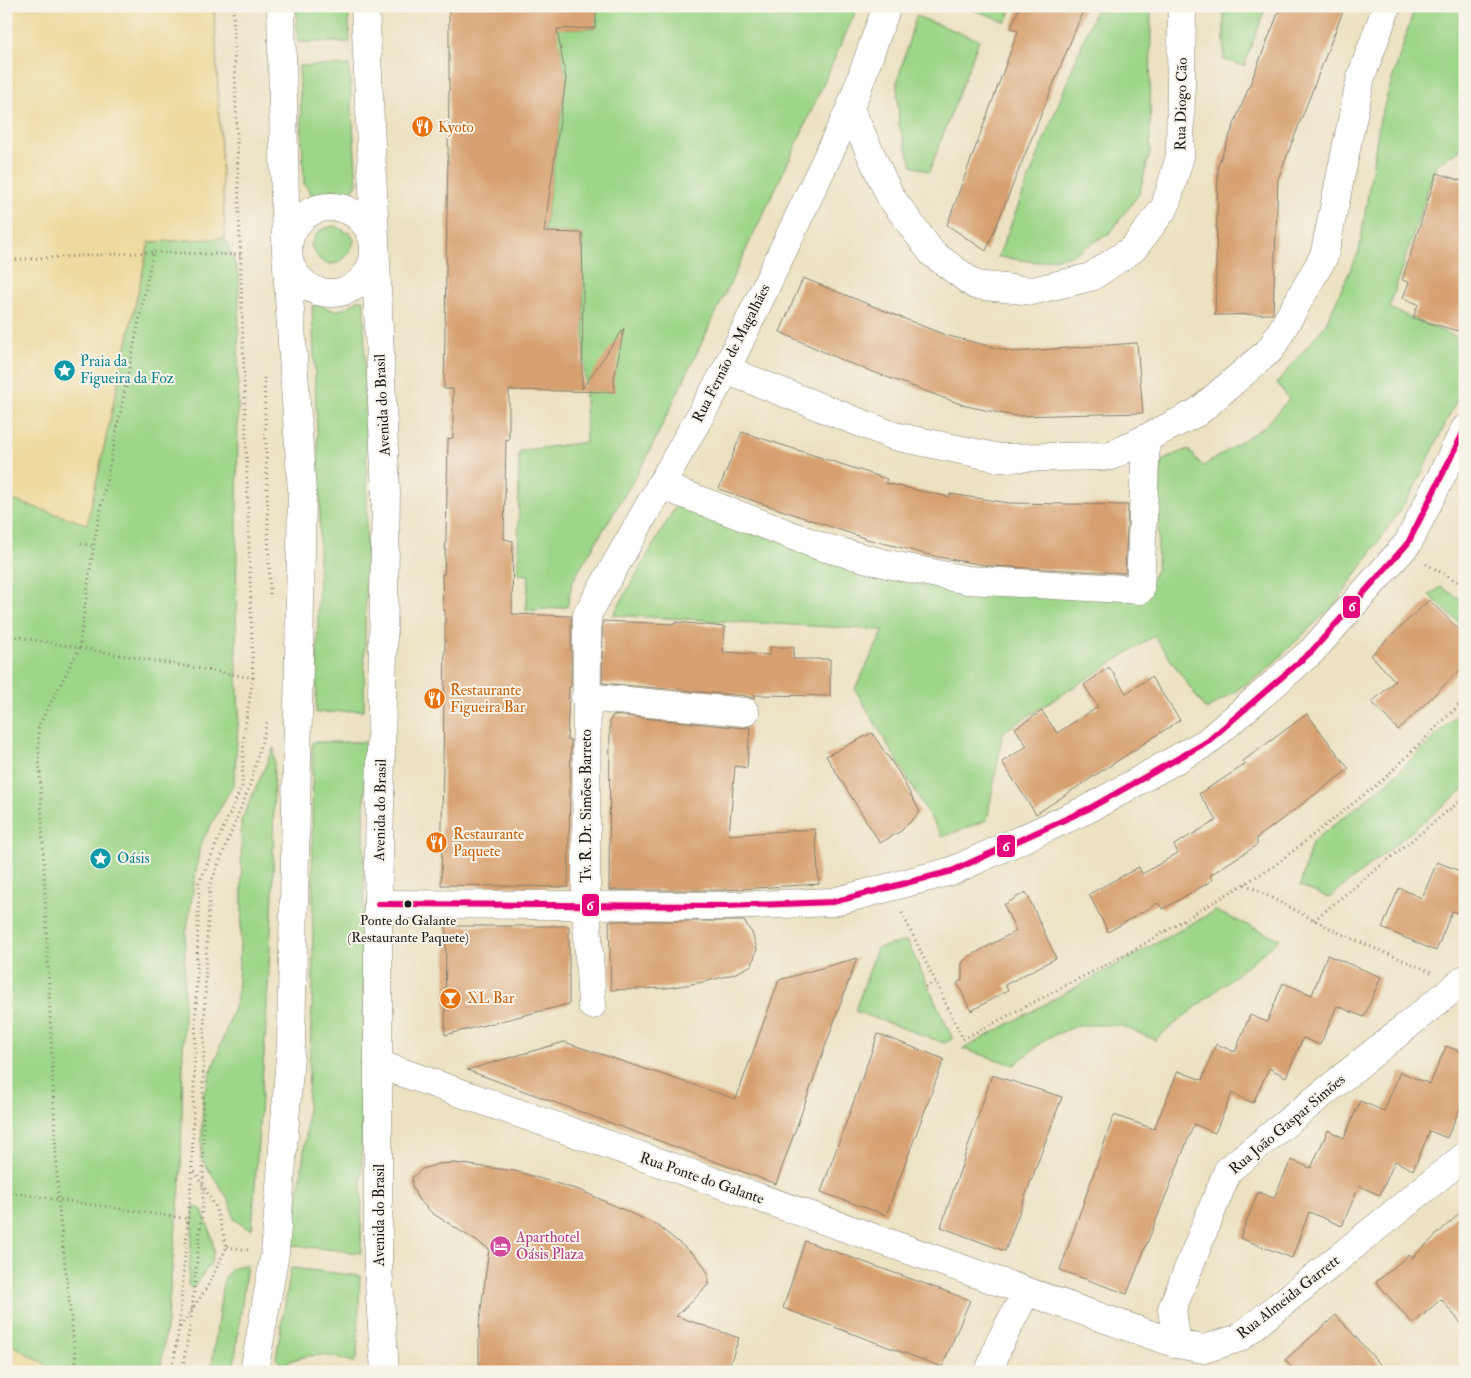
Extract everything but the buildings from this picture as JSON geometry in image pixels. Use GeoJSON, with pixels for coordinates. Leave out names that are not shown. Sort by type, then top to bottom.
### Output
{"type":"FeatureCollection","features":[{"type":"Feature","properties":{"kind":"street","name":"Avenida do Brasil"},"geometry":{"type":"LineString","coordinates":[[254,1372],[275,1253],[291,1044],[302,492],[286,251],[281,6]]}},
{"type":"Feature","properties":{"kind":"street","name":"Avenida do Brasil"},"geometry":{"type":"LineString","coordinates":[[365,6],[386,494],[378,904],[378,1267],[386,1372]]}},
{"type":"Feature","properties":{"kind":"street","name":"Rua Fernão de Magalhães"},"geometry":{"type":"LineString","coordinates":[[585,697],[587,615],[726,370],[850,109],[887,6]]}},
{"type":"Feature","properties":{"kind":"street","name":"Rua Diogo Cão"},"geometry":{"type":"LineString","coordinates":[[850,109],[890,196],[932,253],[975,285],[1032,291],[1091,277],[1133,249],[1165,206],[1180,156],[1182,6]]}},
{"type":"Feature","properties":{"kind":"street"},"geometry":{"type":"LineString","coordinates":[[726,370],[894,436],[1000,458],[1111,456],[1198,412],[1271,349],[1324,256],[1360,76],[1387,6]]}},
{"type":"Feature","properties":{"kind":"street","name":"Avenida do Brasil"},"geometry":{"type":"LineString","coordinates":[[327,206],[342,208],[355,214],[366,225],[372,235],[374,248],[369,272],[361,282],[350,289],[338,293],[313,290],[302,284],[290,266],[286,251],[292,230],[300,218],[312,210],[327,206]]}},
{"type":"Feature","properties":{"kind":"street"},"geometry":{"type":"LineString","coordinates":[[378,904],[726,906],[833,902],[952,872],[1090,808],[1207,742],[1312,651],[1408,543],[1465,429]]}},
{"type":"Feature","properties":{"kind":"street"},"geometry":{"type":"LineString","coordinates":[[660,485],[822,547],[887,564],[967,580],[1140,590],[1146,438]]}},
{"type":"Feature","properties":{"kind":"street"},"geometry":{"type":"LineString","coordinates":[[585,697],[745,712]]}},
{"type":"Feature","properties":{"kind":"street","name":"Tv. R. Dr. Simões Barreto"},"geometry":{"type":"LineString","coordinates":[[585,697],[586,905],[592,1005]]}},
{"type":"Feature","properties":{"kind":"street","name":"Rua João Gaspar Simões"},"geometry":{"type":"LineString","coordinates":[[1177,1344],[1172,1309],[1228,1170],[1465,979]]}},
{"type":"Feature","properties":{"kind":"street","name":"Rua Ponte do Galante"},"geometry":{"type":"LineString","coordinates":[[378,1064],[1026,1292]]}},
{"type":"Feature","properties":{"kind":"street","name":"Rua Almeida Garrett"},"geometry":{"type":"LineString","coordinates":[[1026,1292],[1177,1344],[1204,1349],[1239,1338],[1465,1156]]}},
{"type":"Feature","properties":{"kind":"street"},"geometry":{"type":"LineString","coordinates":[[989,1372],[999,1344],[1026,1292]]}},
{"type":"Feature","properties":{"kind":"path"},"geometry":{"type":"LineString","coordinates":[[172,1372],[179,1327],[192,1169],[199,883],[242,786],[244,733],[253,678],[234,6]]}},
{"type":"Feature","properties":{"kind":"path"},"geometry":{"type":"LineString","coordinates":[[6,260],[153,252],[242,255]]}},
{"type":"Feature","properties":{"kind":"path"},"geometry":{"type":"LineString","coordinates":[[77,1372],[58,1201],[38,727],[79,649],[93,546],[153,252]]}},
{"type":"Feature","properties":{"kind":"path"},"geometry":{"type":"LineString","coordinates":[[81,542],[93,546]]}},
{"type":"Feature","properties":{"kind":"path"},"geometry":{"type":"LineString","coordinates":[[1402,550],[1465,586]]}},
{"type":"Feature","properties":{"kind":"path"},"geometry":{"type":"LineString","coordinates":[[6,635],[253,678]]}},
{"type":"Feature","properties":{"kind":"path"},"geometry":{"type":"LineString","coordinates":[[890,888],[963,1039],[1134,950],[1274,866],[1384,779],[1465,699]]}},
{"type":"Feature","properties":{"kind":"path"},"geometry":{"type":"LineString","coordinates":[[182,1372],[192,1309],[203,1186],[204,1026],[210,885],[249,788],[270,713]]}},
{"type":"Feature","properties":{"kind":"path"},"geometry":{"type":"LineString","coordinates":[[1314,920],[1465,797]]}},
{"type":"Feature","properties":{"kind":"path"},"geometry":{"type":"LineString","coordinates":[[1244,884],[1341,934],[1424,970]]}},
{"type":"Feature","properties":{"kind":"path"},"geometry":{"type":"LineString","coordinates":[[925,986],[936,982]]}},
{"type":"Feature","properties":{"kind":"path"},"geometry":{"type":"LineString","coordinates":[[179,1327],[206,1289],[227,1247],[215,1206],[192,1169]]}},
{"type":"Feature","properties":{"kind":"path"},"geometry":{"type":"LineString","coordinates":[[6,1192],[189,1219]]}},
{"type":"Feature","properties":{"kind":"path"},"geometry":{"type":"LineString","coordinates":[[227,1247],[250,1250]]}},
{"type":"Feature","properties":{"kind":"green space"},"geometry":{"type":"Polygon","coordinates":[[[296,6],[348,6],[350,42],[298,42],[296,6]]]}},
{"type":"Feature","properties":{"kind":"green space"},"geometry":{"type":"Polygon","coordinates":[[[597,6],[858,6],[792,154],[646,459],[572,582],[567,607],[526,611],[529,575],[518,574],[519,451],[586,442],[582,233],[544,232],[566,79],[559,42],[552,29],[594,28],[597,6]]]}},
{"type":"Feature","properties":{"kind":"green space"},"geometry":{"type":"Polygon","coordinates":[[[963,6],[1013,6],[1006,22],[963,6]]]}},
{"type":"Feature","properties":{"kind":"green space"},"geometry":{"type":"Polygon","coordinates":[[[1097,6],[1151,6],[1150,152],[1139,194],[1110,233],[1072,255],[1037,262],[998,257],[1097,6]]]}},
{"type":"Feature","properties":{"kind":"green space"},"geometry":{"type":"Polygon","coordinates":[[[1224,6],[1266,6],[1244,66],[1224,60],[1224,6]]]}},
{"type":"Feature","properties":{"kind":"green space"},"geometry":{"type":"Polygon","coordinates":[[[1415,6],[1465,6],[1465,134],[1463,147],[1436,165],[1389,308],[1465,341],[1465,383],[1414,489],[1338,601],[1263,673],[1206,710],[1154,636],[1003,732],[987,820],[942,837],[855,689],[884,630],[613,615],[680,499],[818,552],[1144,594],[1157,568],[1161,461],[1188,449],[1203,466],[1265,426],[1289,399],[1277,383],[1325,325],[1359,251],[1380,119],[1415,6]]]}},
{"type":"Feature","properties":{"kind":"green space"},"geometry":{"type":"Polygon","coordinates":[[[916,16],[979,40],[929,172],[912,165],[899,125],[897,83],[916,16]]]}},
{"type":"Feature","properties":{"kind":"green space"},"geometry":{"type":"Polygon","coordinates":[[[349,65],[357,184],[351,193],[332,190],[313,196],[304,184],[299,66],[349,65]]]}},
{"type":"Feature","properties":{"kind":"green space"},"geometry":{"type":"Polygon","coordinates":[[[335,226],[350,234],[354,240],[353,245],[343,259],[334,264],[329,264],[319,259],[311,246],[314,237],[319,232],[335,226]]]}},
{"type":"Feature","properties":{"kind":"green space"},"geometry":{"type":"Polygon","coordinates":[[[225,238],[239,275],[236,652],[239,713],[234,783],[200,845],[185,942],[181,1174],[167,1321],[160,1372],[57,1372],[6,1341],[6,498],[87,524],[149,242],[225,238]]]}},
{"type":"Feature","properties":{"kind":"green space"},"geometry":{"type":"Polygon","coordinates":[[[357,300],[364,300],[367,497],[364,710],[316,713],[320,502],[312,306],[338,310],[349,306],[357,300]]]}},
{"type":"Feature","properties":{"kind":"green space"},"geometry":{"type":"Polygon","coordinates":[[[1441,587],[1465,602],[1465,628],[1429,595],[1441,587]]]}},
{"type":"Feature","properties":{"kind":"green space"},"geometry":{"type":"Polygon","coordinates":[[[1465,708],[1465,788],[1329,898],[1300,886],[1312,842],[1386,784],[1465,708]]]}},
{"type":"Feature","properties":{"kind":"green space"},"geometry":{"type":"Polygon","coordinates":[[[312,742],[365,742],[361,1253],[292,1245],[306,1136],[313,984],[312,742]]]}},
{"type":"Feature","properties":{"kind":"green space"},"geometry":{"type":"Polygon","coordinates":[[[274,747],[273,894],[252,1229],[245,1227],[234,1219],[229,1200],[201,1158],[203,1095],[237,999],[242,910],[241,821],[274,747]]]}},
{"type":"Feature","properties":{"kind":"green space"},"geometry":{"type":"Polygon","coordinates":[[[1215,911],[1280,939],[1155,1040],[1120,1025],[1079,1025],[1047,1038],[1014,1065],[963,1049],[1215,911]]]}},
{"type":"Feature","properties":{"kind":"green space"},"geometry":{"type":"Polygon","coordinates":[[[907,941],[953,1039],[944,1043],[855,1011],[877,948],[907,941]]]}},
{"type":"Feature","properties":{"kind":"green space"},"geometry":{"type":"Polygon","coordinates":[[[194,1205],[201,1209],[210,1230],[214,1250],[211,1263],[192,1289],[188,1285],[194,1205]]]}},
{"type":"Feature","properties":{"kind":"green space"},"geometry":{"type":"Polygon","coordinates":[[[247,1265],[233,1372],[211,1372],[223,1282],[232,1269],[247,1265]]]}},
{"type":"Feature","properties":{"kind":"green space"},"geometry":{"type":"Polygon","coordinates":[[[291,1268],[360,1276],[357,1357],[354,1363],[336,1357],[318,1355],[300,1358],[282,1365],[276,1358],[291,1268]]]}},
{"type":"Feature","properties":{"kind":"sand","name":"Praia da Figueira da Foz"},"geometry":{"type":"Polygon","coordinates":[[[6,6],[214,6],[225,238],[149,242],[87,524],[6,498],[6,6]]]}},
{"type":"Feature","properties":{"kind":"sand"},"geometry":{"type":"Polygon","coordinates":[[[6,1341],[57,1372],[6,1372],[6,1341]]]}},
{"type":"Feature","properties":{"kind":"transit line","name":"6"},"geometry":{"type":"LineString","coordinates":[[378,904],[726,906],[833,902],[952,871],[1090,808],[1207,742],[1312,651],[1408,543],[1465,429]]}},
{"type":"Feature","properties":{"kind":"place","name":"Kyoto"},"geometry":{"type":"Point","coordinates":[422,127]}},
{"type":"Feature","properties":{"kind":"place","name":"Praia da Figueira da Foz"},"geometry":{"type":"Point","coordinates":[64,370]}},
{"type":"Feature","properties":{"kind":"place","name":"Restaurante Figueira Bar"},"geometry":{"type":"Point","coordinates":[434,699]}},
{"type":"Feature","properties":{"kind":"place","name":"Restaurante Paquete"},"geometry":{"type":"Point","coordinates":[437,843]}},
{"type":"Feature","properties":{"kind":"place","name":"Oásis"},"geometry":{"type":"Point","coordinates":[101,858]}},
{"type":"Feature","properties":{"kind":"place","name":"Ponte do Galante (Restaurante Paquete)"},"geometry":{"type":"Point","coordinates":[408,904]}},
{"type":"Feature","properties":{"kind":"place","name":"XL Bar"},"geometry":{"type":"Point","coordinates":[451,998]}},
{"type":"Feature","properties":{"kind":"place","name":"Aparthotel Oásis Plaza"},"geometry":{"type":"Point","coordinates":[500,1246]}}]}
